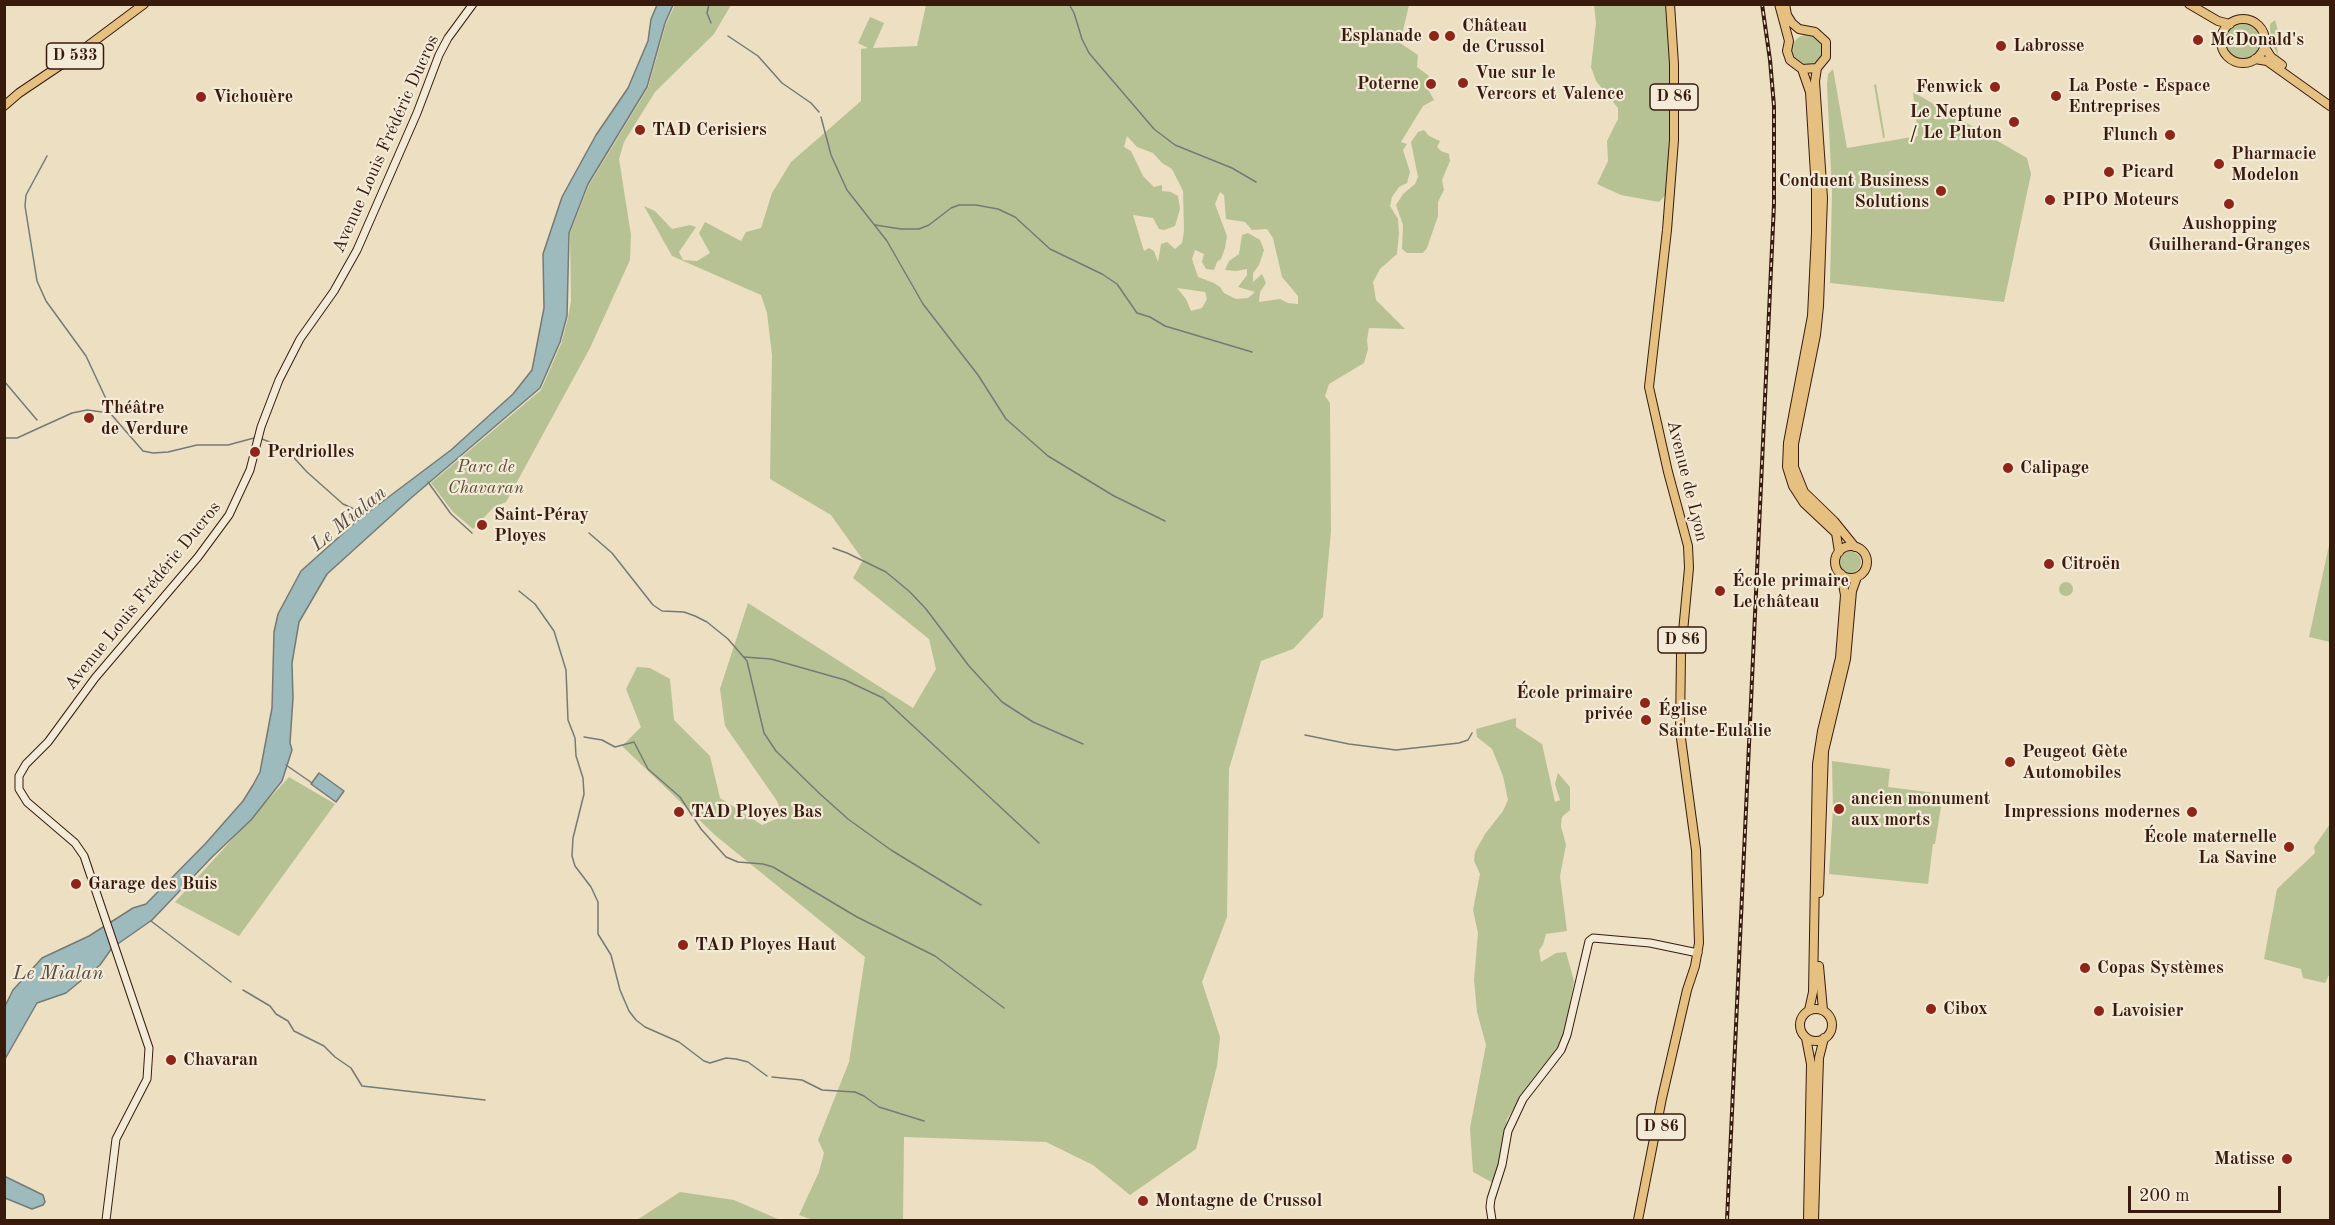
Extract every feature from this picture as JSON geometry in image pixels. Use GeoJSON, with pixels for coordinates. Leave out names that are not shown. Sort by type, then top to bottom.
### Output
{"type":"FeatureCollection","features":[{"type":"Feature","properties":{"kind":"main road","name":"D 533"},"geometry":{"type":"LineString","coordinates":[[4,106],[144,4]]}},
{"type":"Feature","properties":{"kind":"main road","name":"Avenue Louis Frédéric Ducros"},"geometry":{"type":"LineString","coordinates":[[106,1221],[116,1139],[143,1074],[145,1058],[138,1020],[79,848],[27,802],[19,789],[19,776],[26,764],[48,742],[95,678],[198,557],[225,521],[242,490],[279,380],[297,346],[338,285],[367,230],[442,47],[473,4]]}},
{"type":"Feature","properties":{"kind":"main road","name":"Avenue de Lyon"},"geometry":{"type":"LineString","coordinates":[[1670,4],[1674,64],[1674,140],[1648,387],[1688,546],[1689,568],[1681,653],[1680,727],[1681,753],[1696,850],[1698,953]]}},
{"type":"Feature","properties":{"kind":"main road"},"geometry":{"type":"LineString","coordinates":[[1779,4],[1789,41],[1788,56],[1793,64],[1802,69],[1817,68]]}},
{"type":"Feature","properties":{"kind":"main road"},"geometry":{"type":"LineString","coordinates":[[1785,4],[1787,15],[1792,23],[1804,30],[1815,32],[1826,42],[1826,57],[1817,68],[1815,81],[1823,198],[1819,306],[1816,334],[1794,444],[1794,467],[1804,492],[1834,520],[1855,547],[1863,552],[1867,562],[1864,572],[1857,577],[1849,578],[1841,574]]}},
{"type":"Feature","properties":{"kind":"main road"},"geometry":{"type":"LineString","coordinates":[[2189,5],[2218,21],[2229,24]]}},
{"type":"Feature","properties":{"kind":"main road"},"geometry":{"type":"LineString","coordinates":[[2189,5],[2214,25],[2222,35]]}},
{"type":"Feature","properties":{"kind":"main road"},"geometry":{"type":"LineString","coordinates":[[2264,46],[2255,59],[2244,63],[2229,58],[2222,48],[2222,35],[2229,24],[2241,19],[2253,22],[2262,31],[2264,46],[2271,57],[2331,104]]}},
{"type":"Feature","properties":{"kind":"main road"},"geometry":{"type":"LineString","coordinates":[[1789,41],[1804,30]]}},
{"type":"Feature","properties":{"kind":"main road"},"geometry":{"type":"LineString","coordinates":[[2255,59],[2267,62],[2331,104]]}},
{"type":"Feature","properties":{"kind":"main road"},"geometry":{"type":"LineString","coordinates":[[1802,69],[1810,92],[1816,233],[1812,316],[1788,443],[1788,467],[1793,486],[1804,503],[1836,533],[1839,552],[1835,563],[1841,574],[1845,595],[1841,650],[1816,770],[1813,992],[1809,1010]]}},
{"type":"Feature","properties":{"kind":"main road"},"geometry":{"type":"LineString","coordinates":[[1839,552],[1846,547],[1855,547]]}},
{"type":"Feature","properties":{"kind":"main road"},"geometry":{"type":"LineString","coordinates":[[1806,1038],[1815,1041],[1824,1038],[1830,1032],[1832,1024],[1829,1016],[1823,1010],[1820,996],[1819,905],[1824,751],[1846,659],[1852,591],[1857,577]]}},
{"type":"Feature","properties":{"kind":"main road"},"geometry":{"type":"LineString","coordinates":[[1492,1221],[1491,1199],[1502,1164],[1508,1131],[1523,1099],[1561,1050],[1567,1035],[1585,950],[1591,939],[1650,943],[1698,953]]}},
{"type":"Feature","properties":{"kind":"main road","name":"D 86"},"geometry":{"type":"LineString","coordinates":[[1638,1221],[1648,1173],[1653,1165],[1668,1079],[1698,953]]}},
{"type":"Feature","properties":{"kind":"main road"},"geometry":{"type":"LineString","coordinates":[[1808,1221],[1811,1064],[1806,1038],[1800,1030],[1800,1021],[1803,1014],[1809,1010],[1823,1010]]}},
{"type":"Feature","properties":{"kind":"main road"},"geometry":{"type":"LineString","coordinates":[[1814,1221],[1819,1058],[1824,1038]]}},
{"type":"Feature","properties":{"kind":"green space","name":"Parc de Chavaran"},"geometry":{"type":"Polygon","coordinates":[[[675,5],[731,5],[714,34],[655,92],[624,142],[619,159],[631,235],[630,260],[590,348],[506,502],[494,507],[473,529],[453,512],[431,483],[541,390],[561,344],[568,318],[571,301],[570,233],[589,185],[648,88],[666,24],[675,5]]]}},
{"type":"Feature","properties":{"kind":"green space"},"geometry":{"type":"Polygon","coordinates":[[[926,5],[1409,5],[1400,43],[1418,55],[1417,67],[1429,76],[1428,79],[1431,81],[1429,91],[1434,100],[1423,106],[1401,142],[1407,144],[1403,150],[1410,172],[1407,183],[1399,187],[1392,197],[1390,206],[1398,219],[1397,254],[1380,269],[1373,282],[1376,300],[1405,329],[1369,328],[1368,349],[1364,363],[1329,384],[1325,396],[1330,403],[1331,531],[1323,617],[1293,649],[1261,661],[1229,769],[1227,917],[1202,982],[1220,1037],[1217,1066],[1196,1149],[1130,1195],[1093,1165],[1046,1142],[904,1137],[903,1220],[813,1220],[799,1215],[819,1172],[824,1153],[818,1140],[849,1062],[865,957],[716,836],[622,746],[641,727],[626,689],[637,667],[650,668],[670,679],[674,720],[710,756],[720,798],[762,825],[783,816],[777,801],[725,726],[720,689],[748,603],[913,708],[936,669],[929,639],[853,578],[863,560],[831,515],[770,479],[772,355],[767,313],[761,295],[672,256],[644,206],[655,211],[672,229],[690,225],[696,227],[679,252],[683,260],[697,261],[710,253],[699,233],[705,222],[741,241],[746,232],[761,228],[772,193],[791,162],[861,101],[861,49],[868,48],[858,43],[870,17],[884,23],[873,48],[917,46],[926,5]],[[1127,136],[1124,147],[1131,151],[1143,176],[1154,187],[1162,185],[1162,191],[1178,196],[1180,209],[1175,226],[1164,230],[1159,229],[1153,218],[1133,215],[1144,251],[1149,248],[1154,251],[1158,262],[1161,244],[1167,242],[1175,249],[1182,243],[1183,191],[1172,169],[1162,163],[1153,153],[1137,147],[1127,136]],[[1220,192],[1215,204],[1227,236],[1225,248],[1214,270],[1206,269],[1202,262],[1204,254],[1195,250],[1192,259],[1198,277],[1214,283],[1224,293],[1236,299],[1248,298],[1255,292],[1238,287],[1247,275],[1247,269],[1225,270],[1229,261],[1239,254],[1242,235],[1248,233],[1260,240],[1264,250],[1259,265],[1253,273],[1253,282],[1262,274],[1266,283],[1260,292],[1259,302],[1280,299],[1298,304],[1298,296],[1282,277],[1273,238],[1267,229],[1252,230],[1245,222],[1226,219],[1224,195],[1220,192]],[[1177,288],[1186,299],[1191,311],[1202,308],[1207,299],[1205,292],[1177,288]]]}},
{"type":"Feature","properties":{"kind":"green space"},"geometry":{"type":"Polygon","coordinates":[[[1594,5],[1670,5],[1674,64],[1670,190],[1659,202],[1621,195],[1597,184],[1608,161],[1607,141],[1618,119],[1618,108],[1596,81],[1591,67],[1596,23],[1594,5]]]}},
{"type":"Feature","properties":{"kind":"green space"},"geometry":{"type":"Polygon","coordinates":[[[2275,20],[2279,34],[2277,48],[2279,56],[2273,47],[2270,30],[2270,24],[2275,20]]]}},
{"type":"Feature","properties":{"kind":"green space"},"geometry":{"type":"Polygon","coordinates":[[[2243,24],[2256,29],[2261,42],[2256,55],[2243,60],[2230,55],[2225,42],[2230,29],[2243,24]]]}},
{"type":"Feature","properties":{"kind":"green space"},"geometry":{"type":"Polygon","coordinates":[[[1807,35],[1818,39],[1822,50],[1818,61],[1807,65],[1796,61],[1792,50],[1796,39],[1807,35]]]}},
{"type":"Feature","properties":{"kind":"green space"},"geometry":{"type":"Polygon","coordinates":[[[1833,69],[1847,148],[1918,136],[1913,92],[2027,158],[2031,174],[2004,302],[1830,283],[1832,193],[1827,85],[1828,74],[1833,69]]]}},
{"type":"Feature","properties":{"kind":"green space"},"geometry":{"type":"Polygon","coordinates":[[[1876,84],[1885,137],[1883,138],[1874,85],[1870,86],[1876,84]]]}},
{"type":"Feature","properties":{"kind":"green space"},"geometry":{"type":"Polygon","coordinates":[[[1424,130],[1429,136],[1440,141],[1437,147],[1449,154],[1450,161],[1442,180],[1444,190],[1438,202],[1438,216],[1427,248],[1423,253],[1407,253],[1402,249],[1403,225],[1396,205],[1403,194],[1415,184],[1418,177],[1411,142],[1418,132],[1424,130]]]}},
{"type":"Feature","properties":{"kind":"green space"},"geometry":{"type":"Polygon","coordinates":[[[2330,541],[2330,642],[2309,637],[2330,541]]]}},
{"type":"Feature","properties":{"kind":"green space"},"geometry":{"type":"Polygon","coordinates":[[[1846,551],[1854,551],[1861,558],[1861,566],[1854,573],[1846,573],[1839,566],[1839,558],[1846,551]]]}},
{"type":"Feature","properties":{"kind":"green space"},"geometry":{"type":"Polygon","coordinates":[[[2063,582],[2069,582],[2073,589],[2069,596],[2063,596],[2059,592],[2059,586],[2063,582]]]}},
{"type":"Feature","properties":{"kind":"green space"},"geometry":{"type":"Polygon","coordinates":[[[1516,718],[1516,727],[1542,744],[1555,802],[1560,800],[1555,784],[1558,773],[1570,787],[1570,810],[1562,817],[1561,826],[1566,845],[1560,876],[1567,931],[1546,934],[1539,950],[1541,962],[1556,953],[1566,952],[1574,981],[1565,1031],[1559,1046],[1529,1084],[1507,1119],[1500,1160],[1493,1183],[1473,1172],[1470,1128],[1486,1045],[1477,1012],[1474,980],[1478,933],[1473,910],[1480,874],[1474,861],[1475,852],[1485,834],[1503,811],[1508,800],[1503,776],[1492,749],[1477,737],[1476,729],[1516,718]]]}},
{"type":"Feature","properties":{"kind":"green space"},"geometry":{"type":"Polygon","coordinates":[[[1832,761],[1890,769],[1888,787],[1943,794],[1928,884],[1829,874],[1833,809],[1832,761]]]}},
{"type":"Feature","properties":{"kind":"green space"},"geometry":{"type":"Polygon","coordinates":[[[289,777],[335,804],[239,936],[175,902],[289,777]]]}},
{"type":"Feature","properties":{"kind":"green space"},"geometry":{"type":"Polygon","coordinates":[[[2330,824],[2330,973],[2325,983],[2303,978],[2301,969],[2264,959],[2277,889],[2315,853],[2314,847],[2330,824]]]}},
{"type":"Feature","properties":{"kind":"green space"},"geometry":{"type":"Polygon","coordinates":[[[680,1192],[734,1200],[780,1220],[637,1220],[680,1192]]]}},
{"type":"Feature","properties":{"kind":"water","name":"Le Mialan"},"geometry":{"type":"Polygon","coordinates":[[[657,5],[673,5],[665,23],[647,87],[588,184],[569,233],[567,316],[560,342],[540,388],[411,498],[327,574],[299,622],[292,663],[293,698],[290,743],[292,750],[282,781],[251,820],[152,920],[112,948],[100,965],[66,993],[37,1003],[5,1059],[4,1008],[13,990],[42,958],[89,936],[133,908],[146,904],[206,843],[243,801],[253,785],[260,772],[272,708],[274,632],[278,614],[301,571],[358,520],[451,450],[513,394],[532,370],[544,308],[543,254],[562,197],[596,135],[628,88],[648,41],[651,19],[657,5]]]}},
{"type":"Feature","properties":{"kind":"water"},"geometry":{"type":"Polygon","coordinates":[[[319,773],[344,791],[336,802],[311,784],[319,773]]]}},
{"type":"Feature","properties":{"kind":"water"},"geometry":{"type":"Polygon","coordinates":[[[4,1176],[43,1195],[45,1202],[43,1205],[32,1209],[5,1198],[4,1176]]]}},
{"type":"Feature","properties":{"kind":"waterway"},"geometry":{"type":"LineString","coordinates":[[709,4],[707,13],[711,23]]}},
{"type":"Feature","properties":{"kind":"waterway"},"geometry":{"type":"LineString","coordinates":[[1069,4],[1089,53],[1154,129],[1175,145],[1232,168],[1256,182]]}},
{"type":"Feature","properties":{"kind":"waterway"},"geometry":{"type":"LineString","coordinates":[[728,36],[758,56],[782,83],[811,103],[819,112]]}},
{"type":"Feature","properties":{"kind":"waterway"},"geometry":{"type":"LineString","coordinates":[[821,117],[831,155],[847,190],[887,241],[923,304],[978,375],[1006,419],[1048,456],[1114,496],[1165,521]]}},
{"type":"Feature","properties":{"kind":"waterway"},"geometry":{"type":"LineString","coordinates":[[47,156],[26,195],[25,206],[37,281],[46,301],[86,356],[107,401]]}},
{"type":"Feature","properties":{"kind":"waterway"},"geometry":{"type":"LineString","coordinates":[[875,225],[919,229],[959,205],[998,209],[1015,217],[1050,249],[1102,274],[1117,284],[1137,313],[1150,317],[1165,326],[1252,352]]}},
{"type":"Feature","properties":{"kind":"waterway"},"geometry":{"type":"LineString","coordinates":[[4,381],[37,420]]}},
{"type":"Feature","properties":{"kind":"waterway"},"geometry":{"type":"LineString","coordinates":[[4,438],[17,438],[72,413],[87,410],[110,413],[143,451],[153,453],[197,445],[228,445],[254,438]]}},
{"type":"Feature","properties":{"kind":"waterway"},"geometry":{"type":"LineString","coordinates":[[262,439],[285,448],[307,472],[343,504],[365,514]]}},
{"type":"Feature","properties":{"kind":"waterway"},"geometry":{"type":"LineString","coordinates":[[428,482],[451,514],[472,533]]}},
{"type":"Feature","properties":{"kind":"waterway"},"geometry":{"type":"LineString","coordinates":[[589,533],[612,553],[653,605],[662,611],[684,612],[695,616],[707,622],[728,639],[747,661],[764,733],[776,751],[819,793],[848,819],[891,850],[981,905]]}},
{"type":"Feature","properties":{"kind":"waterway"},"geometry":{"type":"LineString","coordinates":[[833,548],[886,572],[910,592],[926,609],[969,666],[1002,702],[1033,722],[1083,744]]}},
{"type":"Feature","properties":{"kind":"waterway"},"geometry":{"type":"LineString","coordinates":[[519,591],[535,604],[554,631],[566,670],[568,720],[575,738],[576,756],[583,778],[584,794],[573,838],[572,856],[575,866],[591,887],[598,902],[598,934],[611,955],[620,990],[629,1011],[645,1027],[679,1042],[704,1061],[710,1063],[726,1058],[736,1059],[748,1062],[767,1076]]}},
{"type":"Feature","properties":{"kind":"waterway"},"geometry":{"type":"LineString","coordinates":[[744,657],[771,659],[845,680],[883,698],[1039,843]]}},
{"type":"Feature","properties":{"kind":"waterway"},"geometry":{"type":"LineString","coordinates":[[1305,735],[1396,750],[1459,743],[1468,740],[1472,733]]}},
{"type":"Feature","properties":{"kind":"waterway"},"geometry":{"type":"LineString","coordinates":[[584,737],[602,740],[615,747],[634,742],[648,769],[680,797],[701,829],[726,857],[738,862],[773,867],[857,917],[935,956],[1004,1008]]}},
{"type":"Feature","properties":{"kind":"waterway"},"geometry":{"type":"LineString","coordinates":[[286,765],[312,783]]}},
{"type":"Feature","properties":{"kind":"waterway"},"geometry":{"type":"LineString","coordinates":[[151,921],[231,982]]}},
{"type":"Feature","properties":{"kind":"waterway"},"geometry":{"type":"LineString","coordinates":[[243,990],[270,1006],[276,1014],[288,1021],[294,1031],[324,1046],[351,1068],[362,1086],[485,1100]]}},
{"type":"Feature","properties":{"kind":"waterway"},"geometry":{"type":"LineString","coordinates":[[772,1077],[802,1080],[822,1090],[855,1092],[879,1107],[924,1121]]}},
{"type":"Feature","properties":{"kind":"railway"},"geometry":{"type":"LineString","coordinates":[[1727,1220],[1774,204],[1774,106],[1762,4]]}},
{"type":"Feature","properties":{"kind":"place","name":"Esplanade"},"geometry":{"type":"Point","coordinates":[1434,36]}},
{"type":"Feature","properties":{"kind":"place","name":"Château de Crussol"},"geometry":{"type":"Point","coordinates":[1450,36]}},
{"type":"Feature","properties":{"kind":"place","name":"McDonald's"},"geometry":{"type":"Point","coordinates":[2198,40]}},
{"type":"Feature","properties":{"kind":"place","name":"Labrosse"},"geometry":{"type":"Point","coordinates":[2001,46]}},
{"type":"Feature","properties":{"kind":"place","name":"Vue sur le Vercors et Valence"},"geometry":{"type":"Point","coordinates":[1463,83]}},
{"type":"Feature","properties":{"kind":"place","name":"Poterne"},"geometry":{"type":"Point","coordinates":[1431,84]}},
{"type":"Feature","properties":{"kind":"place","name":"Fenwick"},"geometry":{"type":"Point","coordinates":[1995,87]}},
{"type":"Feature","properties":{"kind":"place","name":"La Poste - Espace Entreprises"},"geometry":{"type":"Point","coordinates":[2056,96]}},
{"type":"Feature","properties":{"kind":"place","name":"Vichouère"},"geometry":{"type":"Point","coordinates":[201,97]}},
{"type":"Feature","properties":{"kind":"place","name":"Le Neptune / Le Pluton"},"geometry":{"type":"Point","coordinates":[2014,122]}},
{"type":"Feature","properties":{"kind":"place","name":"TAD Cerisiers"},"geometry":{"type":"Point","coordinates":[640,130]}},
{"type":"Feature","properties":{"kind":"place","name":"Flunch"},"geometry":{"type":"Point","coordinates":[2170,135]}},
{"type":"Feature","properties":{"kind":"place","name":"Pharmacie Modelon"},"geometry":{"type":"Point","coordinates":[2219,164]}},
{"type":"Feature","properties":{"kind":"place","name":"Picard"},"geometry":{"type":"Point","coordinates":[2109,172]}},
{"type":"Feature","properties":{"kind":"place","name":"Conduent Business Solutions"},"geometry":{"type":"Point","coordinates":[1941,191]}},
{"type":"Feature","properties":{"kind":"place","name":"PIPO Moteurs"},"geometry":{"type":"Point","coordinates":[2050,200]}},
{"type":"Feature","properties":{"kind":"place","name":"Aushopping Guilherand-Granges"},"geometry":{"type":"Point","coordinates":[2229,204]}},
{"type":"Feature","properties":{"kind":"place","name":"Théâtre de Verdure"},"geometry":{"type":"Point","coordinates":[89,418]}},
{"type":"Feature","properties":{"kind":"place","name":"Perdriolles"},"geometry":{"type":"Point","coordinates":[255,452]}},
{"type":"Feature","properties":{"kind":"place","name":"Calipage"},"geometry":{"type":"Point","coordinates":[2008,468]}},
{"type":"Feature","properties":{"kind":"place","name":"Saint-Péray Ployes"},"geometry":{"type":"Point","coordinates":[482,525]}},
{"type":"Feature","properties":{"kind":"place","name":"Citroën"},"geometry":{"type":"Point","coordinates":[2049,564]}},
{"type":"Feature","properties":{"kind":"place","name":"École primaire Le château"},"geometry":{"type":"Point","coordinates":[1720,591]}},
{"type":"Feature","properties":{"kind":"place","name":"École primaire privée"},"geometry":{"type":"Point","coordinates":[1645,703]}},
{"type":"Feature","properties":{"kind":"place","name":"Église Sainte-Eulalie"},"geometry":{"type":"Point","coordinates":[1646,720]}},
{"type":"Feature","properties":{"kind":"place","name":"Peugeot Gète Automobiles"},"geometry":{"type":"Point","coordinates":[2010,762]}},
{"type":"Feature","properties":{"kind":"place","name":"ancien monument aux morts"},"geometry":{"type":"Point","coordinates":[1839,809]}},
{"type":"Feature","properties":{"kind":"place","name":"TAD Ployes Bas"},"geometry":{"type":"Point","coordinates":[679,812]}},
{"type":"Feature","properties":{"kind":"place","name":"Impressions modernes"},"geometry":{"type":"Point","coordinates":[2192,812]}},
{"type":"Feature","properties":{"kind":"place","name":"École maternelle La Savine"},"geometry":{"type":"Point","coordinates":[2289,847]}},
{"type":"Feature","properties":{"kind":"place","name":"Garage des Buis"},"geometry":{"type":"Point","coordinates":[76,884]}},
{"type":"Feature","properties":{"kind":"place","name":"TAD Ployes Haut"},"geometry":{"type":"Point","coordinates":[683,945]}},
{"type":"Feature","properties":{"kind":"place","name":"Copas Systèmes"},"geometry":{"type":"Point","coordinates":[2085,968]}},
{"type":"Feature","properties":{"kind":"place","name":"Cibox"},"geometry":{"type":"Point","coordinates":[1931,1009]}},
{"type":"Feature","properties":{"kind":"place","name":"Lavoisier"},"geometry":{"type":"Point","coordinates":[2099,1011]}},
{"type":"Feature","properties":{"kind":"place","name":"Chavaran"},"geometry":{"type":"Point","coordinates":[171,1060]}},
{"type":"Feature","properties":{"kind":"place","name":"Matisse"},"geometry":{"type":"Point","coordinates":[2287,1159]}},
{"type":"Feature","properties":{"kind":"place","name":"Montagne de Crussol"},"geometry":{"type":"Point","coordinates":[1143,1201]}}]}
